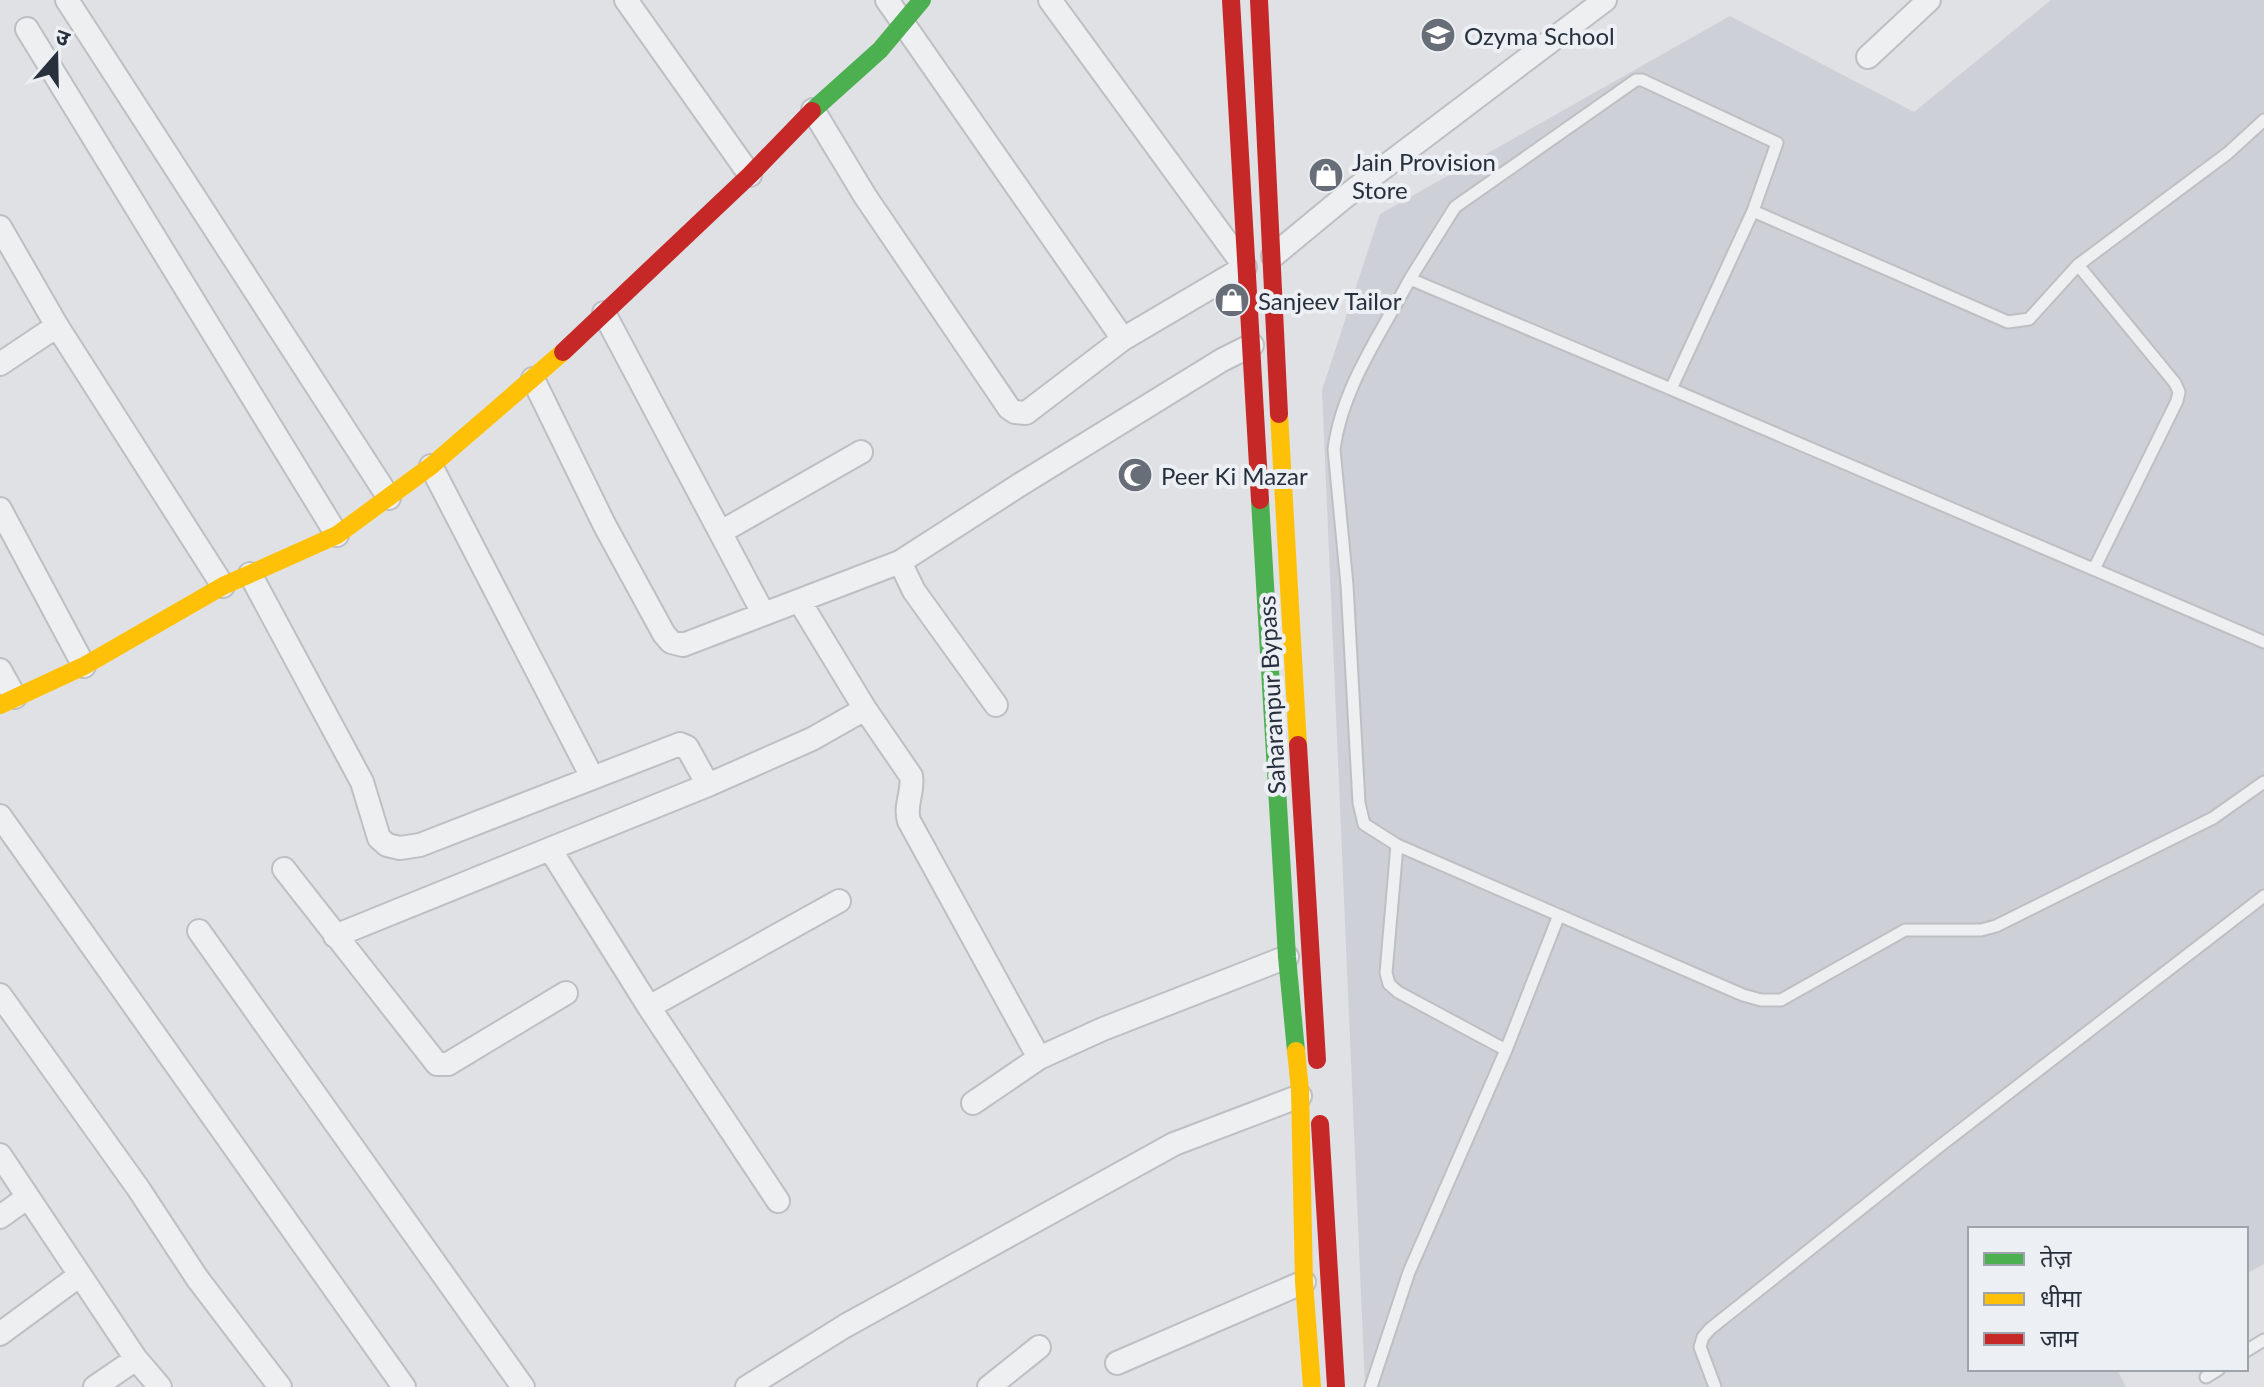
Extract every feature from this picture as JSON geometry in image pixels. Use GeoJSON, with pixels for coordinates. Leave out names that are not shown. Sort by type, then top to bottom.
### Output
{"type":"FeatureCollection","features":[{"type":"Feature","properties":{"kind":"main road"},"geometry":{"type":"LineString","coordinates":[[7,701],[84,666],[223,586],[337,535],[431,466],[533,379],[750,175],[813,110],[880,50],[922,0]]}},
{"type":"Feature","properties":{"kind":"main road"},"geometry":{"type":"LineString","coordinates":[[1231,0],[1287,957],[1310,1100],[1336,1387]]}},
{"type":"Feature","properties":{"kind":"main road","name":"Saharanpur Bypass"},"geometry":{"type":"LineString","coordinates":[[1259,0],[1275,350],[1317,1074]]}},
{"type":"Feature","properties":{"kind":"main road"},"geometry":{"type":"LineString","coordinates":[[1308,1385],[1304,1282],[1310,1100]]}},
{"type":"Feature","properties":{"kind":"street"},"geometry":{"type":"LineString","coordinates":[[67,0],[389,498]]}},
{"type":"Feature","properties":{"kind":"street"},"geometry":{"type":"LineString","coordinates":[[626,0],[750,175]]}},
{"type":"Feature","properties":{"kind":"street"},"geometry":{"type":"LineString","coordinates":[[887,0],[1123,339]]}},
{"type":"Feature","properties":{"kind":"street"},"geometry":{"type":"LineString","coordinates":[[813,110],[865,196],[1009,408],[1026,413],[1123,339],[1245,267],[1173,173],[1050,0]]}},
{"type":"Feature","properties":{"kind":"street"},"geometry":{"type":"LineString","coordinates":[[1273,256],[1342,199],[1605,0]]}},
{"type":"Feature","properties":{"kind":"street"},"geometry":{"type":"LineString","coordinates":[[1868,57],[1929,0]]}},
{"type":"Feature","properties":{"kind":"street"},"geometry":{"type":"LineString","coordinates":[[27,29],[337,535]]}},
{"type":"Feature","properties":{"kind":"street"},"geometry":{"type":"LineString","coordinates":[[1,230],[57,326],[223,586]]}},
{"type":"Feature","properties":{"kind":"street"},"geometry":{"type":"LineString","coordinates":[[604,313],[763,613]]}},
{"type":"Feature","properties":{"kind":"street"},"geometry":{"type":"LineString","coordinates":[[0,364],[57,326]]}},
{"type":"Feature","properties":{"kind":"street"},"geometry":{"type":"LineString","coordinates":[[533,379],[605,526],[671,642],[683,645],[900,562],[1222,360],[1252,345]]}},
{"type":"Feature","properties":{"kind":"street"},"geometry":{"type":"LineString","coordinates":[[721,532],[861,452]]}},
{"type":"Feature","properties":{"kind":"street"},"geometry":{"type":"LineString","coordinates":[[431,466],[592,777]]}},
{"type":"Feature","properties":{"kind":"street"},"geometry":{"type":"LineString","coordinates":[[0,509],[84,666]]}},
{"type":"Feature","properties":{"kind":"street"},"geometry":{"type":"LineString","coordinates":[[900,562],[914,591],[996,705]]}},
{"type":"Feature","properties":{"kind":"street"},"geometry":{"type":"LineString","coordinates":[[250,574],[362,782],[379,838],[387,845],[400,848],[420,845],[683,744],[708,785]]}},
{"type":"Feature","properties":{"kind":"street"},"geometry":{"type":"LineString","coordinates":[[800,602],[865,709],[911,776],[912,789],[906,806],[909,821],[1039,1058]]}},
{"type":"Feature","properties":{"kind":"street"},"geometry":{"type":"LineString","coordinates":[[0,670],[7,701]]}},
{"type":"Feature","properties":{"kind":"street"},"geometry":{"type":"LineString","coordinates":[[335,936],[708,785],[812,739],[865,709]]}},
{"type":"Feature","properties":{"kind":"street"},"geometry":{"type":"LineString","coordinates":[[0,816],[404,1387]]}},
{"type":"Feature","properties":{"kind":"street"},"geometry":{"type":"LineString","coordinates":[[550,849],[649,1007],[778,1201]]}},
{"type":"Feature","properties":{"kind":"street"},"geometry":{"type":"LineString","coordinates":[[284,869],[437,1064],[448,1064],[566,993]]}},
{"type":"Feature","properties":{"kind":"street"},"geometry":{"type":"LineString","coordinates":[[649,1007],[839,901]]}},
{"type":"Feature","properties":{"kind":"street"},"geometry":{"type":"LineString","coordinates":[[199,931],[523,1387]]}},
{"type":"Feature","properties":{"kind":"street"},"geometry":{"type":"LineString","coordinates":[[973,1103],[1039,1058],[1103,1029],[1287,957]]}},
{"type":"Feature","properties":{"kind":"street"},"geometry":{"type":"LineString","coordinates":[[0,995],[138,1188],[197,1278],[280,1387]]}},
{"type":"Feature","properties":{"kind":"street"},"geometry":{"type":"LineString","coordinates":[[747,1387],[845,1326],[1174,1144],[1310,1100]]}},
{"type":"Feature","properties":{"kind":"street"},"geometry":{"type":"LineString","coordinates":[[0,1155],[136,1359],[160,1387]]}},
{"type":"Feature","properties":{"kind":"street"},"geometry":{"type":"LineString","coordinates":[[0,1217],[28,1197]]}},
{"type":"Feature","properties":{"kind":"street"},"geometry":{"type":"LineString","coordinates":[[0,1334],[80,1275]]}},
{"type":"Feature","properties":{"kind":"street"},"geometry":{"type":"LineString","coordinates":[[1117,1363],[1304,1282]]}},
{"type":"Feature","properties":{"kind":"street"},"geometry":{"type":"LineString","coordinates":[[989,1387],[1039,1347]]}},
{"type":"Feature","properties":{"kind":"street"},"geometry":{"type":"LineString","coordinates":[[95,1387],[136,1359]]}},
{"type":"Feature","properties":{"kind":"lane"},"geometry":{"type":"LineString","coordinates":[[1671,389],[1753,211],[1777,143],[1642,80],[1636,80],[1455,207],[1410,279],[1353,383],[1336,432],[1334,449],[1347,585],[1361,817],[1364,824],[1397,845],[1743,995],[1761,1000],[1781,1000],[1905,930],[1981,930],[1996,926],[2213,818],[2264,782]]}},
{"type":"Feature","properties":{"kind":"lane"},"geometry":{"type":"LineString","coordinates":[[1753,211],[2008,322],[2029,319],[2078,265],[2228,153],[2264,120]]}},
{"type":"Feature","properties":{"kind":"lane"},"geometry":{"type":"LineString","coordinates":[[2078,265],[2175,383],[2179,392],[2094,569]]}},
{"type":"Feature","properties":{"kind":"lane"},"geometry":{"type":"LineString","coordinates":[[1410,279],[2264,642]]}},
{"type":"Feature","properties":{"kind":"lane"},"geometry":{"type":"LineString","coordinates":[[1397,845],[1386,973],[1389,984],[1407,998],[1506,1050]]}},
{"type":"Feature","properties":{"kind":"lane"},"geometry":{"type":"LineString","coordinates":[[1715,1387],[1700,1347],[1710,1329],[1936,1149],[2264,896]]}},
{"type":"Feature","properties":{"kind":"lane"},"geometry":{"type":"LineString","coordinates":[[1371,1387],[1409,1272],[1506,1050],[1559,915]]}},
{"type":"Feature","properties":{"kind":"lane"},"geometry":{"type":"LineString","coordinates":[[2206,1377],[2216,1371]]}},
{"type":"Feature","properties":{"kind":"shaded area"},"geometry":{"type":"Polygon","coordinates":[[[2051,0],[2264,0],[2264,1264],[2248,1273],[2248,1227],[1968,1227],[1968,1371],[2118,1371],[2126,1387],[1365,1387],[1322,390],[1380,214],[1730,16],[1914,112],[2051,0]]]}},
{"type":"Feature","properties":{"kind":"traffic: fast"},"geometry":{"type":"LineString","coordinates":[[812,111],[880,50],[922,0]]}},
{"type":"Feature","properties":{"kind":"traffic: fast"},"geometry":{"type":"LineString","coordinates":[[1260,500],[1287,957],[1296,1051]]}},
{"type":"Feature","properties":{"kind":"traffic: slow"},"geometry":{"type":"LineString","coordinates":[[0,705],[84,666],[223,586],[337,535],[431,466],[563,352]]}},
{"type":"Feature","properties":{"kind":"traffic: slow"},"geometry":{"type":"LineString","coordinates":[[1279,414],[1298,745]]}},
{"type":"Feature","properties":{"kind":"traffic: slow"},"geometry":{"type":"LineString","coordinates":[[1296,1051],[1300,1090],[1304,1282],[1312,1387]]}},
{"type":"Feature","properties":{"kind":"traffic: jam"},"geometry":{"type":"LineString","coordinates":[[1231,0],[1260,500]]}},
{"type":"Feature","properties":{"kind":"traffic: jam"},"geometry":{"type":"LineString","coordinates":[[1259,0],[1279,414]]}},
{"type":"Feature","properties":{"kind":"traffic: jam"},"geometry":{"type":"LineString","coordinates":[[563,352],[750,175],[812,111]]}},
{"type":"Feature","properties":{"kind":"traffic: jam"},"geometry":{"type":"LineString","coordinates":[[1298,745],[1317,1060]]}},
{"type":"Feature","properties":{"kind":"traffic: jam"},"geometry":{"type":"LineString","coordinates":[[1320,1124],[1336,1387]]}},
{"type":"Feature","properties":{"kind":"place","name":"Ozyma School"},"geometry":{"type":"Point","coordinates":[1438,35]}},
{"type":"Feature","properties":{"kind":"place","name":"Jain Provision Store"},"geometry":{"type":"Point","coordinates":[1326,175]}},
{"type":"Feature","properties":{"kind":"place","name":"Sanjeev Tailor"},"geometry":{"type":"Point","coordinates":[1232,300]}},
{"type":"Feature","properties":{"kind":"place","name":"Peer Ki Mazar"},"geometry":{"type":"Point","coordinates":[1135,475]}}]}
